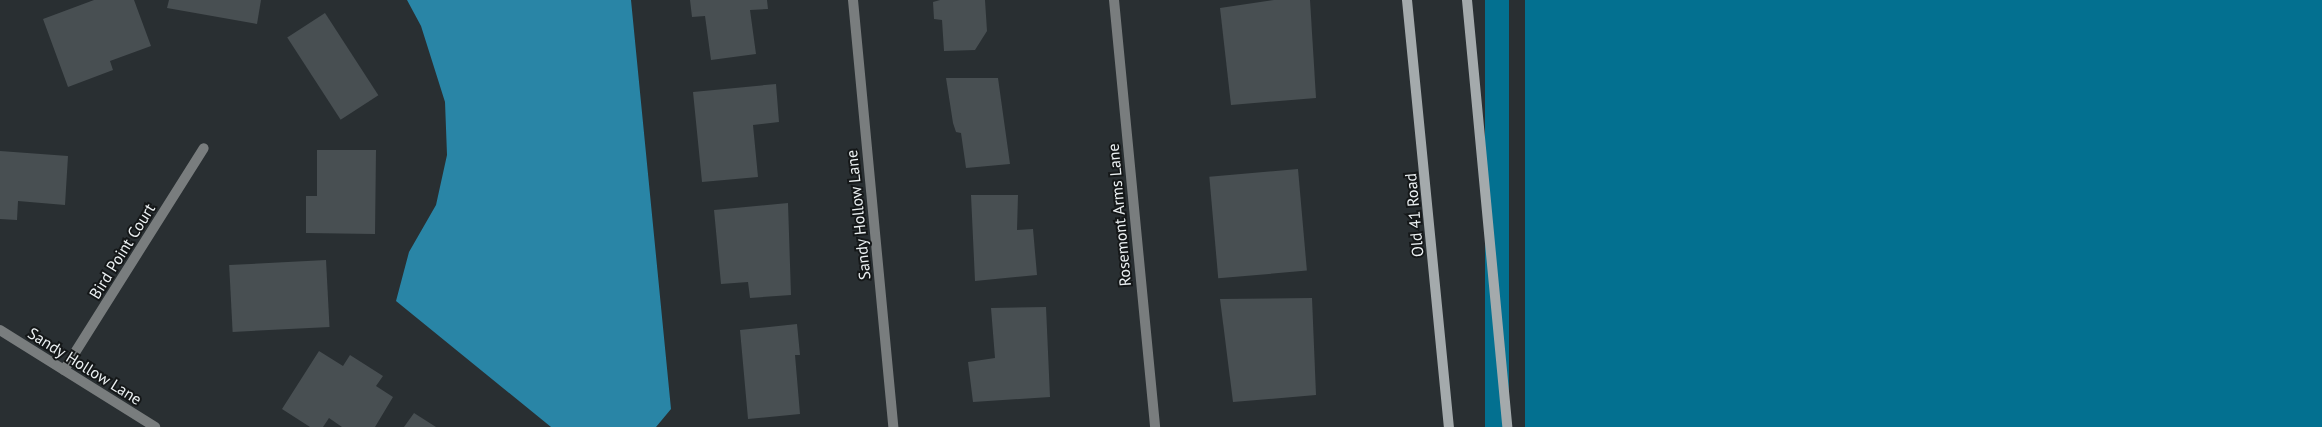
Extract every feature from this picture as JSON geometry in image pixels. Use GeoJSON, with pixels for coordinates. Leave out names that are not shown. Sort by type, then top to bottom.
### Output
{"type":"FeatureCollection","features":[{"type":"Feature","properties":{"kind":"street","name":"Sandy Hollow Lane"},"geometry":{"type":"LineString","coordinates":[[853,0],[893,427]]}},
{"type":"Feature","properties":{"kind":"street","name":"Rosemont Arms Lane"},"geometry":{"type":"LineString","coordinates":[[1114,0],[1154,427]]}},
{"type":"Feature","properties":{"kind":"street","name":"Old 41 Road"},"geometry":{"type":"LineString","coordinates":[[1407,0],[1449,427]]}},
{"type":"Feature","properties":{"kind":"street"},"geometry":{"type":"LineString","coordinates":[[1466,0],[1507,427]]}},
{"type":"Feature","properties":{"kind":"street","name":"Bird Point Court"},"geometry":{"type":"LineString","coordinates":[[64,370],[204,148]]}},
{"type":"Feature","properties":{"kind":"street","name":"Sandy Hollow Lane"},"geometry":{"type":"LineString","coordinates":[[0,330],[154,427]]}},
{"type":"Feature","properties":{"kind":"shaded area"},"geometry":{"type":"Polygon","coordinates":[[[407,0],[631,0],[671,409],[656,427],[551,427],[396,301],[409,252],[436,205],[447,155],[445,102],[421,26],[407,0]]]}},
{"type":"Feature","properties":{"kind":"shaded area"},"geometry":{"type":"Polygon","coordinates":[[[1485,0],[1509,0],[1509,427],[1485,427],[1485,0]]]}},
{"type":"Feature","properties":{"kind":"shaded area"},"geometry":{"type":"Polygon","coordinates":[[[1525,0],[2322,0],[2322,427],[1525,427],[1525,0]]]}},
{"type":"Feature","properties":{"kind":"building"},"geometry":{"type":"Polygon","coordinates":[[[94,0],[134,0],[151,46],[110,61],[113,70],[68,87],[43,19],[94,0]]]}},
{"type":"Feature","properties":{"kind":"building"},"geometry":{"type":"Polygon","coordinates":[[[169,0],[261,0],[257,24],[167,8],[169,0]]]}},
{"type":"Feature","properties":{"kind":"building"},"geometry":{"type":"Polygon","coordinates":[[[690,0],[767,0],[768,9],[750,10],[756,54],[711,60],[705,16],[692,17],[690,0]]]}},
{"type":"Feature","properties":{"kind":"building"},"geometry":{"type":"Polygon","coordinates":[[[940,0],[985,0],[987,31],[975,50],[944,51],[942,20],[934,19],[933,2],[940,0]]]}},
{"type":"Feature","properties":{"kind":"building"},"geometry":{"type":"Polygon","coordinates":[[[1274,0],[1310,0],[1316,98],[1231,105],[1220,8],[1274,0]]]}},
{"type":"Feature","properties":{"kind":"building"},"geometry":{"type":"Polygon","coordinates":[[[325,13],[378,95],[341,120],[287,38],[325,13]]]}},
{"type":"Feature","properties":{"kind":"building"},"geometry":{"type":"Polygon","coordinates":[[[946,78],[998,78],[1010,164],[966,168],[961,133],[956,132],[953,123],[946,78]]]}},
{"type":"Feature","properties":{"kind":"building"},"geometry":{"type":"Polygon","coordinates":[[[776,84],[779,122],[753,125],[758,177],[702,182],[693,92],[776,84]]]}},
{"type":"Feature","properties":{"kind":"building"},"geometry":{"type":"Polygon","coordinates":[[[317,150],[376,150],[375,234],[306,233],[306,196],[317,196],[317,150]]]}},
{"type":"Feature","properties":{"kind":"building"},"geometry":{"type":"Polygon","coordinates":[[[0,151],[68,156],[65,205],[18,201],[17,220],[0,219],[0,151]]]}},
{"type":"Feature","properties":{"kind":"building"},"geometry":{"type":"Polygon","coordinates":[[[1298,169],[1307,271],[1218,278],[1209,177],[1298,169]]]}},
{"type":"Feature","properties":{"kind":"building"},"geometry":{"type":"Polygon","coordinates":[[[971,195],[1018,195],[1017,230],[1033,229],[1037,275],[975,281],[971,195]]]}},
{"type":"Feature","properties":{"kind":"building"},"geometry":{"type":"Polygon","coordinates":[[[788,203],[791,295],[750,298],[748,282],[721,284],[714,210],[788,203]]]}},
{"type":"Feature","properties":{"kind":"building"},"geometry":{"type":"Polygon","coordinates":[[[326,260],[330,327],[233,332],[229,265],[326,260]]]}},
{"type":"Feature","properties":{"kind":"building"},"geometry":{"type":"Polygon","coordinates":[[[1312,298],[1316,395],[1233,402],[1220,299],[1312,298]]]}},
{"type":"Feature","properties":{"kind":"building"},"geometry":{"type":"Polygon","coordinates":[[[1046,307],[1050,397],[973,402],[968,362],[995,358],[991,308],[1046,307]]]}},
{"type":"Feature","properties":{"kind":"building"},"geometry":{"type":"Polygon","coordinates":[[[797,324],[800,355],[795,355],[800,414],[748,419],[740,330],[797,324]]]}},
{"type":"Feature","properties":{"kind":"building"},"geometry":{"type":"Polygon","coordinates":[[[319,351],[343,366],[350,355],[383,376],[376,386],[393,397],[375,427],[342,427],[329,418],[323,427],[310,427],[282,409],[319,351]]]}},
{"type":"Feature","properties":{"kind":"building"},"geometry":{"type":"Polygon","coordinates":[[[414,413],[436,427],[404,427],[414,413]]]}}]}
